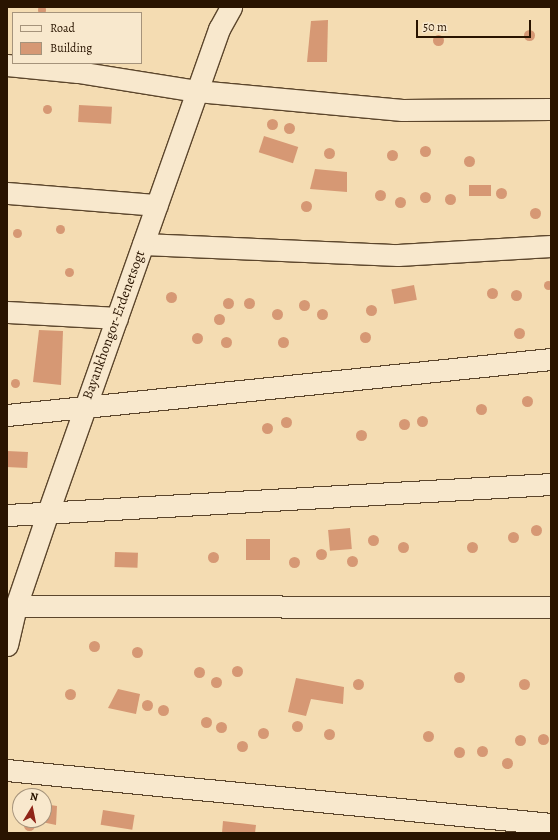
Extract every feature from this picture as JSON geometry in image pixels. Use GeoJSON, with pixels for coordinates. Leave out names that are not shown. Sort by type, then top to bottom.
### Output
{"type":"FeatureCollection","features":[{"type":"Feature","properties":{"kind":"street","name":"Bayankhongor-Erdenetsogt"},"geometry":{"type":"LineString","coordinates":[[7,645],[16,606],[47,515],[197,91],[231,7]]}},
{"type":"Feature","properties":{"kind":"street"},"geometry":{"type":"LineString","coordinates":[[7,65],[78,72],[197,91],[402,110],[551,109]]}},
{"type":"Feature","properties":{"kind":"street"},"geometry":{"type":"LineString","coordinates":[[7,193],[157,205]]}},
{"type":"Feature","properties":{"kind":"street"},"geometry":{"type":"LineString","coordinates":[[143,244],[398,254],[551,246]]}},
{"type":"Feature","properties":{"kind":"street"},"geometry":{"type":"LineString","coordinates":[[7,312],[117,318]]}},
{"type":"Feature","properties":{"kind":"street"},"geometry":{"type":"LineString","coordinates":[[7,415],[86,405],[551,359]]}},
{"type":"Feature","properties":{"kind":"street"},"geometry":{"type":"LineString","coordinates":[[7,515],[47,515],[551,484]]}},
{"type":"Feature","properties":{"kind":"street"},"geometry":{"type":"LineString","coordinates":[[16,606],[551,607]]}},
{"type":"Feature","properties":{"kind":"street"},"geometry":{"type":"LineString","coordinates":[[7,770],[551,824]]}},
{"type":"Feature","properties":{"kind":"building"},"geometry":{"type":"Polygon","coordinates":[[[39,7],[45,7],[45,12],[39,12],[39,7]]]}},
{"type":"Feature","properties":{"kind":"building"},"geometry":{"type":"Polygon","coordinates":[[[328,20],[327,62],[307,62],[311,21],[328,20]]]}},
{"type":"Feature","properties":{"kind":"building"},"geometry":{"type":"Polygon","coordinates":[[[527,30],[531,30],[533,31],[533,39],[527,40],[524,37],[524,33],[527,30]]]}},
{"type":"Feature","properties":{"kind":"building"},"geometry":{"type":"Polygon","coordinates":[[[436,35],[440,35],[442,36],[442,44],[436,45],[433,42],[433,38],[436,35]]]}},
{"type":"Feature","properties":{"kind":"building"},"geometry":{"type":"Polygon","coordinates":[[[45,105],[49,105],[51,109],[49,113],[45,113],[43,111],[43,107],[45,105]]]}},
{"type":"Feature","properties":{"kind":"building"},"geometry":{"type":"Polygon","coordinates":[[[79,105],[112,107],[111,124],[78,122],[79,105]]]}},
{"type":"Feature","properties":{"kind":"building"},"geometry":{"type":"Polygon","coordinates":[[[270,119],[274,119],[276,120],[276,128],[270,129],[267,126],[267,122],[270,119]]]}},
{"type":"Feature","properties":{"kind":"building"},"geometry":{"type":"Polygon","coordinates":[[[287,123],[291,123],[293,124],[293,132],[287,133],[284,130],[284,126],[287,123]]]}},
{"type":"Feature","properties":{"kind":"building"},"geometry":{"type":"Polygon","coordinates":[[[264,136],[298,147],[293,163],[259,152],[264,136]]]}},
{"type":"Feature","properties":{"kind":"building"},"geometry":{"type":"Polygon","coordinates":[[[423,146],[427,146],[429,147],[429,155],[423,156],[420,153],[420,149],[423,146]]]}},
{"type":"Feature","properties":{"kind":"building"},"geometry":{"type":"Polygon","coordinates":[[[327,148],[331,148],[333,149],[333,157],[327,158],[324,155],[324,151],[327,148]]]}},
{"type":"Feature","properties":{"kind":"building"},"geometry":{"type":"Polygon","coordinates":[[[390,150],[394,150],[396,151],[396,159],[390,160],[387,157],[387,153],[390,150]]]}},
{"type":"Feature","properties":{"kind":"building"},"geometry":{"type":"Polygon","coordinates":[[[467,156],[471,156],[473,157],[473,165],[467,166],[464,163],[464,159],[467,156]]]}},
{"type":"Feature","properties":{"kind":"building"},"geometry":{"type":"Polygon","coordinates":[[[315,169],[347,172],[347,192],[310,189],[315,169]]]}},
{"type":"Feature","properties":{"kind":"building"},"geometry":{"type":"Polygon","coordinates":[[[469,185],[491,185],[491,196],[469,196],[469,185]]]}},
{"type":"Feature","properties":{"kind":"building"},"geometry":{"type":"Polygon","coordinates":[[[499,188],[503,188],[505,189],[505,197],[499,198],[496,195],[496,191],[499,188]]]}},
{"type":"Feature","properties":{"kind":"building"},"geometry":{"type":"Polygon","coordinates":[[[378,190],[382,190],[384,191],[384,199],[378,200],[375,197],[375,193],[378,190]]]}},
{"type":"Feature","properties":{"kind":"building"},"geometry":{"type":"Polygon","coordinates":[[[423,192],[427,192],[429,193],[429,201],[423,202],[420,199],[420,195],[423,192]]]}},
{"type":"Feature","properties":{"kind":"building"},"geometry":{"type":"Polygon","coordinates":[[[448,194],[452,194],[454,195],[454,203],[448,204],[445,201],[445,197],[448,194]]]}},
{"type":"Feature","properties":{"kind":"building"},"geometry":{"type":"Polygon","coordinates":[[[398,197],[402,197],[404,198],[404,206],[398,207],[395,204],[395,200],[398,197]]]}},
{"type":"Feature","properties":{"kind":"building"},"geometry":{"type":"Polygon","coordinates":[[[304,201],[308,201],[310,202],[310,210],[304,211],[301,208],[301,204],[304,201]]]}},
{"type":"Feature","properties":{"kind":"building"},"geometry":{"type":"Polygon","coordinates":[[[533,208],[537,208],[539,209],[539,217],[533,218],[530,215],[530,211],[533,208]]]}},
{"type":"Feature","properties":{"kind":"building"},"geometry":{"type":"Polygon","coordinates":[[[58,225],[62,225],[64,229],[62,233],[58,233],[56,231],[56,227],[58,225]]]}},
{"type":"Feature","properties":{"kind":"building"},"geometry":{"type":"Polygon","coordinates":[[[15,229],[19,229],[21,233],[19,237],[15,237],[13,235],[13,231],[15,229]]]}},
{"type":"Feature","properties":{"kind":"building"},"geometry":{"type":"Polygon","coordinates":[[[67,268],[71,268],[73,272],[71,276],[67,276],[65,274],[65,270],[67,268]]]}},
{"type":"Feature","properties":{"kind":"building"},"geometry":{"type":"Polygon","coordinates":[[[546,281],[550,281],[552,285],[550,289],[546,289],[544,287],[544,283],[546,281]]]}},
{"type":"Feature","properties":{"kind":"building"},"geometry":{"type":"Polygon","coordinates":[[[414,285],[417,300],[394,304],[391,289],[414,285]]]}},
{"type":"Feature","properties":{"kind":"building"},"geometry":{"type":"Polygon","coordinates":[[[490,288],[494,288],[496,289],[496,297],[490,298],[487,295],[487,291],[490,288]]]}},
{"type":"Feature","properties":{"kind":"building"},"geometry":{"type":"Polygon","coordinates":[[[514,290],[518,290],[520,291],[520,299],[514,300],[511,297],[511,293],[514,290]]]}},
{"type":"Feature","properties":{"kind":"building"},"geometry":{"type":"Polygon","coordinates":[[[169,292],[173,292],[175,293],[175,301],[169,302],[166,299],[166,295],[169,292]]]}},
{"type":"Feature","properties":{"kind":"building"},"geometry":{"type":"Polygon","coordinates":[[[226,298],[230,298],[232,299],[232,307],[226,308],[223,305],[223,301],[226,298]]]}},
{"type":"Feature","properties":{"kind":"building"},"geometry":{"type":"Polygon","coordinates":[[[247,298],[251,298],[253,299],[253,307],[247,308],[244,305],[244,301],[247,298]]]}},
{"type":"Feature","properties":{"kind":"building"},"geometry":{"type":"Polygon","coordinates":[[[302,300],[306,300],[308,301],[308,309],[302,310],[299,307],[299,303],[302,300]]]}},
{"type":"Feature","properties":{"kind":"building"},"geometry":{"type":"Polygon","coordinates":[[[369,305],[373,305],[375,306],[375,314],[369,315],[366,312],[366,308],[369,305]]]}},
{"type":"Feature","properties":{"kind":"building"},"geometry":{"type":"Polygon","coordinates":[[[275,309],[279,309],[281,310],[281,318],[275,319],[272,316],[272,312],[275,309]]]}},
{"type":"Feature","properties":{"kind":"building"},"geometry":{"type":"Polygon","coordinates":[[[320,309],[324,309],[326,310],[326,318],[320,319],[317,316],[317,312],[320,309]]]}},
{"type":"Feature","properties":{"kind":"building"},"geometry":{"type":"Polygon","coordinates":[[[217,314],[221,314],[223,315],[223,323],[217,324],[214,321],[214,317],[217,314]]]}},
{"type":"Feature","properties":{"kind":"building"},"geometry":{"type":"Polygon","coordinates":[[[517,328],[521,328],[523,329],[523,337],[517,338],[514,335],[514,331],[517,328]]]}},
{"type":"Feature","properties":{"kind":"building"},"geometry":{"type":"Polygon","coordinates":[[[39,330],[63,331],[61,385],[33,382],[39,330]]]}},
{"type":"Feature","properties":{"kind":"building"},"geometry":{"type":"Polygon","coordinates":[[[363,332],[367,332],[369,333],[369,341],[363,342],[360,339],[360,335],[363,332]]]}},
{"type":"Feature","properties":{"kind":"building"},"geometry":{"type":"Polygon","coordinates":[[[195,333],[199,333],[201,334],[201,342],[195,343],[192,340],[192,336],[195,333]]]}},
{"type":"Feature","properties":{"kind":"building"},"geometry":{"type":"Polygon","coordinates":[[[224,337],[228,337],[230,338],[230,346],[224,347],[221,344],[221,340],[224,337]]]}},
{"type":"Feature","properties":{"kind":"building"},"geometry":{"type":"Polygon","coordinates":[[[281,337],[285,337],[287,338],[287,346],[281,347],[278,344],[278,340],[281,337]]]}},
{"type":"Feature","properties":{"kind":"building"},"geometry":{"type":"Polygon","coordinates":[[[13,379],[17,379],[19,383],[17,387],[13,387],[11,385],[11,381],[13,379]]]}},
{"type":"Feature","properties":{"kind":"building"},"geometry":{"type":"Polygon","coordinates":[[[525,396],[529,396],[531,397],[531,405],[525,406],[522,403],[522,399],[525,396]]]}},
{"type":"Feature","properties":{"kind":"building"},"geometry":{"type":"Polygon","coordinates":[[[479,404],[483,404],[485,405],[485,413],[479,414],[476,411],[476,407],[479,404]]]}},
{"type":"Feature","properties":{"kind":"building"},"geometry":{"type":"Polygon","coordinates":[[[420,416],[424,416],[426,417],[426,425],[420,426],[417,423],[417,419],[420,416]]]}},
{"type":"Feature","properties":{"kind":"building"},"geometry":{"type":"Polygon","coordinates":[[[284,417],[288,417],[290,418],[290,426],[284,427],[281,424],[281,420],[284,417]]]}},
{"type":"Feature","properties":{"kind":"building"},"geometry":{"type":"Polygon","coordinates":[[[402,419],[406,419],[408,420],[408,428],[402,429],[399,426],[399,422],[402,419]]]}},
{"type":"Feature","properties":{"kind":"building"},"geometry":{"type":"Polygon","coordinates":[[[265,423],[269,423],[271,424],[271,432],[265,433],[262,430],[262,426],[265,423]]]}},
{"type":"Feature","properties":{"kind":"building"},"geometry":{"type":"Polygon","coordinates":[[[359,430],[363,430],[365,431],[365,439],[359,440],[356,437],[356,433],[359,430]]]}},
{"type":"Feature","properties":{"kind":"building"},"geometry":{"type":"Polygon","coordinates":[[[7,451],[28,452],[27,468],[7,467],[7,451]]]}},
{"type":"Feature","properties":{"kind":"building"},"geometry":{"type":"Polygon","coordinates":[[[534,525],[538,525],[540,526],[540,534],[534,535],[531,532],[531,528],[534,525]]]}},
{"type":"Feature","properties":{"kind":"building"},"geometry":{"type":"Polygon","coordinates":[[[350,528],[352,549],[330,551],[328,530],[350,528]]]}},
{"type":"Feature","properties":{"kind":"building"},"geometry":{"type":"Polygon","coordinates":[[[511,532],[515,532],[517,533],[517,541],[511,542],[508,539],[508,535],[511,532]]]}},
{"type":"Feature","properties":{"kind":"building"},"geometry":{"type":"Polygon","coordinates":[[[371,535],[375,535],[377,536],[377,544],[371,545],[368,542],[368,538],[371,535]]]}},
{"type":"Feature","properties":{"kind":"building"},"geometry":{"type":"Polygon","coordinates":[[[246,539],[270,539],[270,560],[246,560],[246,539]]]}},
{"type":"Feature","properties":{"kind":"building"},"geometry":{"type":"Polygon","coordinates":[[[401,542],[405,542],[407,543],[407,551],[401,552],[398,549],[398,545],[401,542]]]}},
{"type":"Feature","properties":{"kind":"building"},"geometry":{"type":"Polygon","coordinates":[[[470,542],[474,542],[476,543],[476,551],[470,552],[467,549],[467,545],[470,542]]]}},
{"type":"Feature","properties":{"kind":"building"},"geometry":{"type":"Polygon","coordinates":[[[319,549],[323,549],[325,550],[325,558],[319,559],[316,556],[316,552],[319,549]]]}},
{"type":"Feature","properties":{"kind":"building"},"geometry":{"type":"Polygon","coordinates":[[[115,552],[138,553],[137,568],[114,567],[115,552]]]}},
{"type":"Feature","properties":{"kind":"building"},"geometry":{"type":"Polygon","coordinates":[[[211,552],[215,552],[217,553],[217,561],[211,562],[208,559],[208,555],[211,552]]]}},
{"type":"Feature","properties":{"kind":"building"},"geometry":{"type":"Polygon","coordinates":[[[350,556],[354,556],[356,557],[356,565],[350,566],[347,563],[347,559],[350,556]]]}},
{"type":"Feature","properties":{"kind":"building"},"geometry":{"type":"Polygon","coordinates":[[[292,557],[296,557],[298,558],[298,566],[292,567],[289,564],[289,560],[292,557]]]}},
{"type":"Feature","properties":{"kind":"building"},"geometry":{"type":"Polygon","coordinates":[[[92,641],[96,641],[98,642],[98,650],[92,651],[89,648],[89,644],[92,641]]]}},
{"type":"Feature","properties":{"kind":"building"},"geometry":{"type":"Polygon","coordinates":[[[135,647],[139,647],[141,648],[141,656],[135,657],[132,654],[132,650],[135,647]]]}},
{"type":"Feature","properties":{"kind":"building"},"geometry":{"type":"Polygon","coordinates":[[[235,666],[239,666],[241,667],[241,675],[235,676],[232,673],[232,669],[235,666]]]}},
{"type":"Feature","properties":{"kind":"building"},"geometry":{"type":"Polygon","coordinates":[[[197,667],[201,667],[203,668],[203,676],[197,677],[194,674],[194,670],[197,667]]]}},
{"type":"Feature","properties":{"kind":"building"},"geometry":{"type":"Polygon","coordinates":[[[457,672],[461,672],[463,673],[463,681],[457,682],[454,679],[454,675],[457,672]]]}},
{"type":"Feature","properties":{"kind":"building"},"geometry":{"type":"Polygon","coordinates":[[[214,677],[218,677],[220,678],[220,686],[214,687],[211,684],[211,680],[214,677]]]}},
{"type":"Feature","properties":{"kind":"building"},"geometry":{"type":"Polygon","coordinates":[[[296,678],[344,687],[343,704],[311,699],[306,716],[288,712],[296,678]]]}},
{"type":"Feature","properties":{"kind":"building"},"geometry":{"type":"Polygon","coordinates":[[[356,679],[360,679],[362,680],[362,688],[356,689],[353,686],[353,682],[356,679]]]}},
{"type":"Feature","properties":{"kind":"building"},"geometry":{"type":"Polygon","coordinates":[[[522,679],[526,679],[528,680],[528,688],[522,689],[519,686],[519,682],[522,679]]]}},
{"type":"Feature","properties":{"kind":"building"},"geometry":{"type":"Polygon","coordinates":[[[68,689],[72,689],[74,690],[74,698],[68,699],[65,696],[65,692],[68,689]]]}},
{"type":"Feature","properties":{"kind":"building"},"geometry":{"type":"Polygon","coordinates":[[[118,689],[140,694],[136,714],[108,708],[118,689]]]}},
{"type":"Feature","properties":{"kind":"building"},"geometry":{"type":"Polygon","coordinates":[[[145,700],[149,700],[151,701],[151,709],[145,710],[142,707],[142,703],[145,700]]]}},
{"type":"Feature","properties":{"kind":"building"},"geometry":{"type":"Polygon","coordinates":[[[161,705],[165,705],[167,706],[167,714],[161,715],[158,712],[158,708],[161,705]]]}},
{"type":"Feature","properties":{"kind":"building"},"geometry":{"type":"Polygon","coordinates":[[[204,717],[208,717],[210,718],[210,726],[204,727],[201,724],[201,720],[204,717]]]}},
{"type":"Feature","properties":{"kind":"building"},"geometry":{"type":"Polygon","coordinates":[[[295,721],[299,721],[301,722],[301,730],[295,731],[292,728],[292,724],[295,721]]]}},
{"type":"Feature","properties":{"kind":"building"},"geometry":{"type":"Polygon","coordinates":[[[219,722],[223,722],[225,723],[225,731],[219,732],[216,729],[216,725],[219,722]]]}},
{"type":"Feature","properties":{"kind":"building"},"geometry":{"type":"Polygon","coordinates":[[[261,728],[265,728],[267,729],[267,737],[261,738],[258,735],[258,731],[261,728]]]}},
{"type":"Feature","properties":{"kind":"building"},"geometry":{"type":"Polygon","coordinates":[[[327,729],[331,729],[333,730],[333,738],[327,739],[324,736],[324,732],[327,729]]]}},
{"type":"Feature","properties":{"kind":"building"},"geometry":{"type":"Polygon","coordinates":[[[426,731],[430,731],[432,732],[432,740],[426,741],[423,738],[423,734],[426,731]]]}},
{"type":"Feature","properties":{"kind":"building"},"geometry":{"type":"Polygon","coordinates":[[[541,734],[545,734],[547,735],[547,743],[541,744],[538,741],[538,737],[541,734]]]}},
{"type":"Feature","properties":{"kind":"building"},"geometry":{"type":"Polygon","coordinates":[[[518,735],[522,735],[524,736],[524,744],[518,745],[515,742],[515,738],[518,735]]]}},
{"type":"Feature","properties":{"kind":"building"},"geometry":{"type":"Polygon","coordinates":[[[240,741],[244,741],[246,742],[246,750],[240,751],[237,748],[237,744],[240,741]]]}},
{"type":"Feature","properties":{"kind":"building"},"geometry":{"type":"Polygon","coordinates":[[[480,746],[484,746],[486,747],[486,755],[480,756],[477,753],[477,749],[480,746]]]}},
{"type":"Feature","properties":{"kind":"building"},"geometry":{"type":"Polygon","coordinates":[[[457,747],[461,747],[463,748],[463,756],[457,757],[454,754],[454,750],[457,747]]]}},
{"type":"Feature","properties":{"kind":"building"},"geometry":{"type":"Polygon","coordinates":[[[505,758],[509,758],[511,759],[511,767],[505,768],[502,765],[502,761],[505,758]]]}},
{"type":"Feature","properties":{"kind":"building"},"geometry":{"type":"Polygon","coordinates":[[[52,805],[57,806],[56,825],[52,824],[52,805]]]}},
{"type":"Feature","properties":{"kind":"building"},"geometry":{"type":"Polygon","coordinates":[[[103,810],[135,815],[132,830],[101,825],[103,810]]]}},
{"type":"Feature","properties":{"kind":"building"},"geometry":{"type":"Polygon","coordinates":[[[223,821],[256,825],[255,833],[222,833],[223,821]]]}},
{"type":"Feature","properties":{"kind":"building"},"geometry":{"type":"Polygon","coordinates":[[[24,828],[34,828],[29,831],[24,828]]]}}]}
